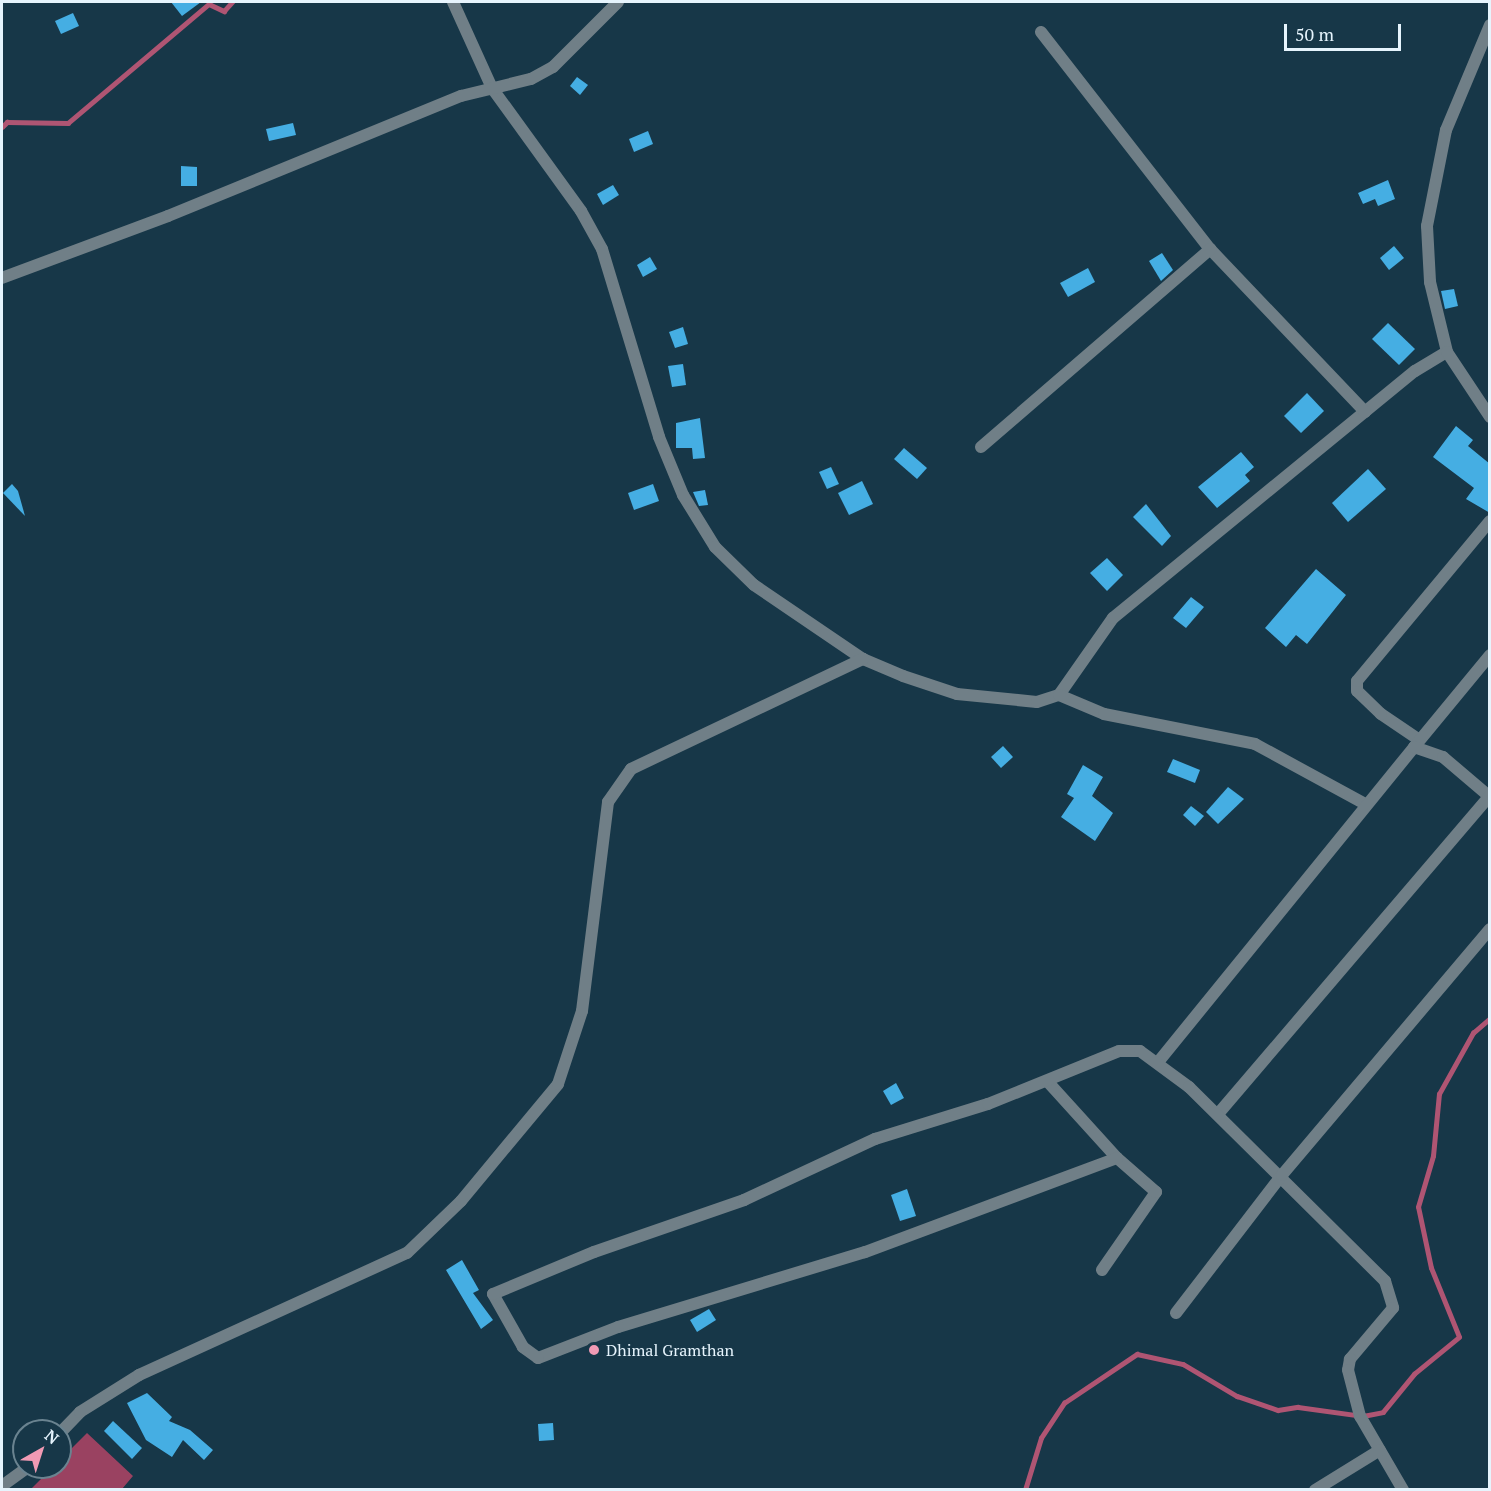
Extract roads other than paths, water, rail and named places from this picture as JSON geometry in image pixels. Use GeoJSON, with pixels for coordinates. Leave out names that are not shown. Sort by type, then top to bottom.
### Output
{"type":"FeatureCollection","features":[{"type":"Feature","properties":{"kind":"street"},"geometry":{"type":"LineString","coordinates":[[453,2],[492,88],[581,211],[602,249],[659,437],[683,495],[715,547],[754,585],[863,659],[957,694],[1037,702],[1059,695],[1113,618],[1365,412],[1447,352]]}},
{"type":"Feature","properties":{"kind":"street"},"geometry":{"type":"LineString","coordinates":[[2,278],[168,216],[461,96],[531,79],[553,67],[618,2]]}},
{"type":"Feature","properties":{"kind":"street"},"geometry":{"type":"LineString","coordinates":[[1490,25],[1446,130],[1426,226],[1430,282],[1447,352],[1490,417]]}},
{"type":"Feature","properties":{"kind":"street"},"geometry":{"type":"LineString","coordinates":[[1041,32],[1210,249],[1365,412]]}},
{"type":"Feature","properties":{"kind":"street"},"geometry":{"type":"LineString","coordinates":[[981,447],[1210,249]]}},
{"type":"Feature","properties":{"kind":"street"},"geometry":{"type":"LineString","coordinates":[[1218,1114],[1489,796],[1443,757],[1416,743],[1381,714],[1357,691],[1357,681],[1490,521]]}},
{"type":"Feature","properties":{"kind":"street"},"geometry":{"type":"LineString","coordinates":[[1159,1061],[1365,804],[1490,655]]}},
{"type":"Feature","properties":{"kind":"street"},"geometry":{"type":"LineString","coordinates":[[72,1420],[80,1412],[140,1375],[407,1253],[461,1201],[558,1084],[582,1011],[608,802],[631,769],[863,659]]}},
{"type":"Feature","properties":{"kind":"street"},"geometry":{"type":"LineString","coordinates":[[1059,695],[1104,714],[1263,746],[1365,804]]}},
{"type":"Feature","properties":{"kind":"street"},"geometry":{"type":"LineString","coordinates":[[1176,1312],[1282,1175],[1490,929]]}},
{"type":"Feature","properties":{"kind":"street"},"geometry":{"type":"LineString","coordinates":[[1117,1158],[865,1252],[618,1327],[538,1358],[523,1347],[493,1294],[594,1252],[744,1200],[875,1139],[1048,1082],[1119,1051],[1140,1051],[1159,1061],[1282,1175],[1355,1249],[1393,1295],[1394,1308],[1350,1359],[1348,1370],[1360,1416],[1403,1490]]}},
{"type":"Feature","properties":{"kind":"street"},"geometry":{"type":"LineString","coordinates":[[1048,1082],[1117,1158],[1156,1192],[1102,1270]]}},
{"type":"Feature","properties":{"kind":"street"},"geometry":{"type":"LineString","coordinates":[[1315,1490],[1380,1450]]}},
{"type":"Feature","properties":{"kind":"waterway"},"geometry":{"type":"LineString","coordinates":[[2,127],[7,122],[68,123],[209,4],[224,11],[232,2]]}},
{"type":"Feature","properties":{"kind":"waterway"},"geometry":{"type":"LineString","coordinates":[[1025,1490],[1041,1438],[1064,1403],[1137,1354],[1183,1364],[1237,1396],[1278,1410],[1298,1407],[1363,1416],[1383,1412],[1414,1374],[1459,1337],[1431,1268],[1418,1207],[1433,1156],[1439,1094],[1473,1033],[1490,1018]]}},
{"type":"Feature","properties":{"kind":"place","name":"Dhimal Gramthan"},"geometry":{"type":"Point","coordinates":[594,1350]}}]}
